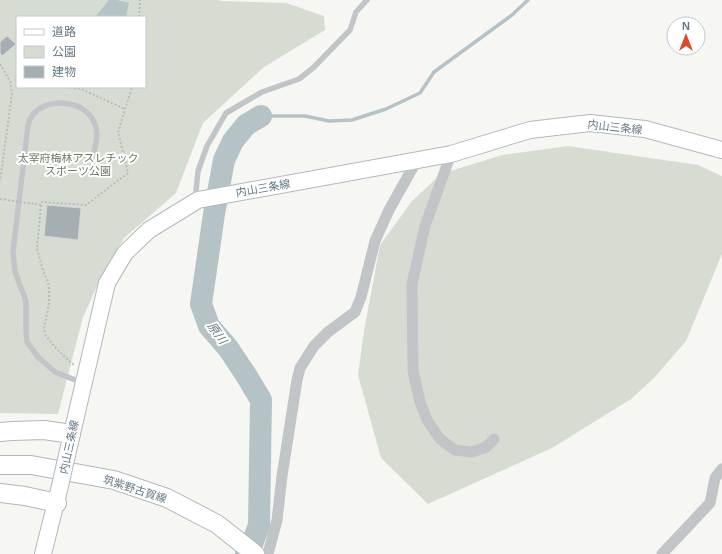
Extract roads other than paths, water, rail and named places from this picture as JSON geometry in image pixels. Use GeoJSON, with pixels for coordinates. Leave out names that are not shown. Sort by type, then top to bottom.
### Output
{"type":"FeatureCollection","features":[{"type":"Feature","properties":{"kind":"main road","name":"内山三条線"},"geometry":{"type":"LineString","coordinates":[[43,554],[107,283],[125,253],[149,230],[198,200],[451,154],[530,130],[590,123],[645,130],[722,150]]}},
{"type":"Feature","properties":{"kind":"main road"},"geometry":{"type":"LineString","coordinates":[[0,432],[44,430],[71,434]]}},
{"type":"Feature","properties":{"kind":"main road","name":"筑紫野古賀線"},"geometry":{"type":"LineString","coordinates":[[0,465],[31,466],[114,480],[167,498],[217,524],[255,554]]}},
{"type":"Feature","properties":{"kind":"main road"},"geometry":{"type":"LineString","coordinates":[[0,493],[25,496],[58,494]]}},
{"type":"Feature","properties":{"kind":"street"},"geometry":{"type":"LineString","coordinates":[[451,154],[425,226],[412,284],[413,371],[420,402],[427,420],[440,439],[455,450],[472,452],[486,447],[494,439]]}},
{"type":"Feature","properties":{"kind":"street"},"geometry":{"type":"LineString","coordinates":[[268,554],[277,520],[282,476],[300,368],[314,346],[328,332],[355,312],[361,296],[375,241],[388,210],[417,160]]}},
{"type":"Feature","properties":{"kind":"street"},"geometry":{"type":"LineString","coordinates":[[662,554],[710,503],[715,478],[722,469]]}},
{"type":"Feature","properties":{"kind":"lane"},"geometry":{"type":"LineString","coordinates":[[198,200],[196,192],[198,172],[207,146],[226,113],[262,92],[299,79],[314,68],[350,30],[356,12],[367,0]]}},
{"type":"Feature","properties":{"kind":"lane"},"geometry":{"type":"LineString","coordinates":[[84,377],[55,372],[38,357],[26,342],[26,301],[15,272],[13,252],[28,125],[32,116],[40,109],[51,103],[65,103],[77,106],[89,113],[95,124],[97,136],[94,153]]}},
{"type":"Feature","properties":{"kind":"waterway"},"geometry":{"type":"LineString","coordinates":[[261,116],[305,116],[329,121],[352,120],[386,109],[420,93],[434,72],[512,15],[528,0]]}},
{"type":"Feature","properties":{"kind":"waterway","name":"原川"},"geometry":{"type":"LineString","coordinates":[[246,554],[250,550],[259,525],[261,400],[228,348],[209,326],[201,304],[214,214],[224,160],[233,141],[246,125],[261,116]]}},
{"type":"Feature","properties":{"kind":"park label","name":"太宰府梅林アスレチック スポーツ公園"},"geometry":{"type":"Point","coordinates":[78,164]}}]}
